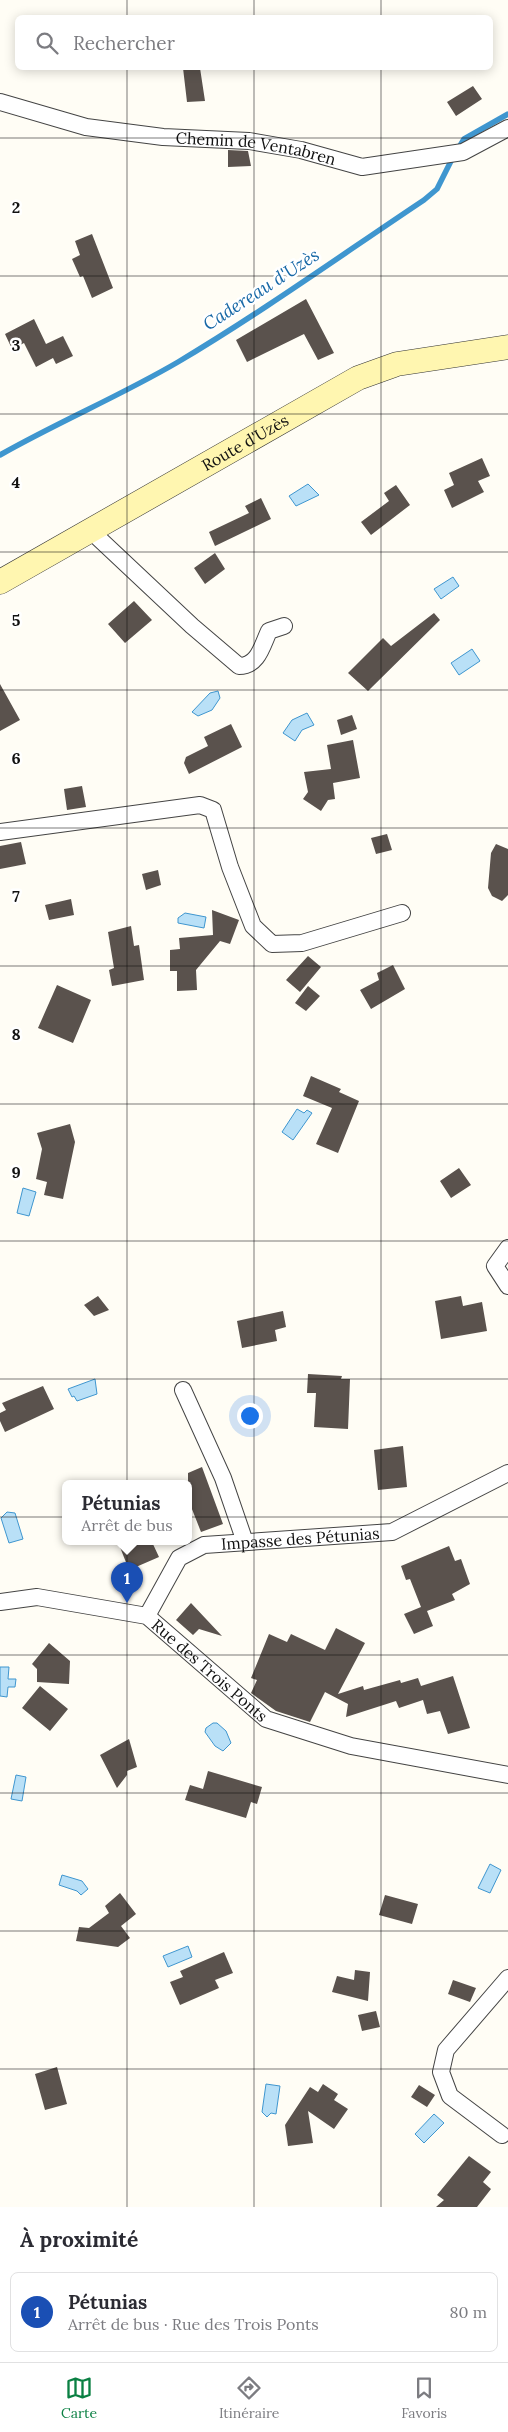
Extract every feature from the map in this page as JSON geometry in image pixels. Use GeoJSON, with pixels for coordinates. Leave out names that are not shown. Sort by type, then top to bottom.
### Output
{"type":"FeatureCollection","features":[{"type":"Feature","properties":{"kind":"main road","name":"Route d'Uzès"},"geometry":{"type":"LineString","coordinates":[[0,582],[92,532],[358,378],[397,364],[508,347]]}},
{"type":"Feature","properties":{"kind":"street","name":"Chemin de Ventabren"},"geometry":{"type":"LineString","coordinates":[[0,102],[86,127],[163,137],[248,141],[301,150],[362,167],[463,152],[508,128]]}},
{"type":"Feature","properties":{"kind":"street"},"geometry":{"type":"LineString","coordinates":[[92,532],[192,626],[239,666],[247,666],[255,660],[269,631],[284,626]]}},
{"type":"Feature","properties":{"kind":"street"},"geometry":{"type":"LineString","coordinates":[[0,832],[200,805],[213,810],[230,867],[253,926],[272,944],[302,943],[402,914]]}},
{"type":"Feature","properties":{"kind":"street"},"geometry":{"type":"LineString","coordinates":[[508,1248],[495,1266],[508,1286]]}},
{"type":"Feature","properties":{"kind":"street"},"geometry":{"type":"LineString","coordinates":[[183,1390],[223,1478],[245,1542]]}},
{"type":"Feature","properties":{"kind":"street","name":"Impasse des Pétunias"},"geometry":{"type":"LineString","coordinates":[[147,1616],[179,1558],[204,1545],[392,1532],[508,1473]]}},
{"type":"Feature","properties":{"kind":"street","name":"Rue des Trois Ponts"},"geometry":{"type":"LineString","coordinates":[[0,1602],[37,1597],[147,1616],[266,1719],[351,1746],[508,1775]]}},
{"type":"Feature","properties":{"kind":"street"},"geometry":{"type":"LineString","coordinates":[[502,2135],[450,2096],[442,2072],[446,2050],[508,1978]]}},
{"type":"Feature","properties":{"kind":"water"},"geometry":{"type":"Polygon","coordinates":[[[308,484],[319,495],[296,506],[289,496],[308,484]]]}},
{"type":"Feature","properties":{"kind":"water"},"geometry":{"type":"Polygon","coordinates":[[[453,577],[459,586],[441,599],[434,589],[453,577]]]}},
{"type":"Feature","properties":{"kind":"water"},"geometry":{"type":"Polygon","coordinates":[[[472,649],[480,661],[459,675],[451,663],[472,649]]]}},
{"type":"Feature","properties":{"kind":"water"},"geometry":{"type":"Polygon","coordinates":[[[218,691],[220,698],[212,710],[198,716],[192,712],[210,693],[218,691]]]}},
{"type":"Feature","properties":{"kind":"water"},"geometry":{"type":"Polygon","coordinates":[[[307,713],[314,725],[302,730],[295,741],[283,733],[292,720],[307,713]]]}},
{"type":"Feature","properties":{"kind":"water"},"geometry":{"type":"Polygon","coordinates":[[[185,913],[206,917],[204,928],[178,923],[178,918],[185,913]]]}},
{"type":"Feature","properties":{"kind":"water"},"geometry":{"type":"Polygon","coordinates":[[[297,1109],[304,1113],[307,1110],[312,1113],[293,1140],[282,1132],[297,1109]]]}},
{"type":"Feature","properties":{"kind":"water"},"geometry":{"type":"Polygon","coordinates":[[[23,1188],[36,1192],[29,1216],[17,1213],[23,1188]]]}},
{"type":"Feature","properties":{"kind":"water"},"geometry":{"type":"Polygon","coordinates":[[[95,1379],[97,1394],[77,1401],[74,1396],[72,1397],[68,1389],[95,1379]]]}},
{"type":"Feature","properties":{"kind":"water"},"geometry":{"type":"Polygon","coordinates":[[[7,1512],[15,1513],[23,1539],[9,1543],[1,1518],[7,1512]]]}},
{"type":"Feature","properties":{"kind":"water"},"geometry":{"type":"Polygon","coordinates":[[[0,1667],[9,1667],[8,1679],[16,1679],[15,1687],[8,1687],[7,1697],[0,1696],[0,1667]]]}},
{"type":"Feature","properties":{"kind":"water"},"geometry":{"type":"Polygon","coordinates":[[[213,1723],[217,1723],[226,1731],[231,1743],[223,1751],[215,1746],[205,1732],[206,1728],[213,1723]]]}},
{"type":"Feature","properties":{"kind":"water"},"geometry":{"type":"Polygon","coordinates":[[[16,1775],[26,1777],[22,1801],[11,1799],[16,1775]]]}},
{"type":"Feature","properties":{"kind":"water"},"geometry":{"type":"Polygon","coordinates":[[[490,1864],[501,1870],[490,1893],[478,1888],[490,1864]]]}},
{"type":"Feature","properties":{"kind":"water"},"geometry":{"type":"Polygon","coordinates":[[[62,1875],[82,1881],[88,1889],[81,1895],[77,1891],[59,1885],[62,1875]]]}},
{"type":"Feature","properties":{"kind":"water"},"geometry":{"type":"Polygon","coordinates":[[[188,1946],[192,1957],[168,1967],[163,1956],[188,1946]]]}},
{"type":"Feature","properties":{"kind":"water"},"geometry":{"type":"Polygon","coordinates":[[[266,2084],[280,2086],[276,2114],[271,2113],[267,2117],[262,2112],[266,2084]]]}},
{"type":"Feature","properties":{"kind":"water"},"geometry":{"type":"Polygon","coordinates":[[[434,2114],[444,2123],[424,2143],[415,2134],[434,2114]]]}},
{"type":"Feature","properties":{"kind":"building"},"geometry":{"type":"Polygon","coordinates":[[[183,70],[200,70],[205,101],[187,102],[183,70]]]}},
{"type":"Feature","properties":{"kind":"building"},"geometry":{"type":"Polygon","coordinates":[[[473,86],[482,99],[456,116],[447,102],[473,86]]]}},
{"type":"Feature","properties":{"kind":"building"},"geometry":{"type":"Polygon","coordinates":[[[228,150],[248,151],[251,166],[228,167],[228,150]]]}},
{"type":"Feature","properties":{"kind":"building"},"geometry":{"type":"Polygon","coordinates":[[[92,234],[113,288],[92,298],[83,276],[80,277],[72,259],[80,255],[75,241],[92,234]]]}},
{"type":"Feature","properties":{"kind":"building"},"geometry":{"type":"Polygon","coordinates":[[[306,299],[334,353],[318,360],[304,334],[247,362],[236,340],[306,299]]]}},
{"type":"Feature","properties":{"kind":"building"},"geometry":{"type":"Polygon","coordinates":[[[34,319],[46,344],[63,336],[73,356],[56,364],[53,358],[36,367],[24,343],[12,349],[5,334],[34,319]]]}},
{"type":"Feature","properties":{"kind":"building"},"geometry":{"type":"Polygon","coordinates":[[[482,458],[490,476],[478,481],[484,492],[452,508],[444,490],[454,485],[449,473],[482,458]]]}},
{"type":"Feature","properties":{"kind":"building"},"geometry":{"type":"Polygon","coordinates":[[[396,485],[410,505],[371,535],[361,522],[389,501],[384,493],[396,485]]]}},
{"type":"Feature","properties":{"kind":"building"},"geometry":{"type":"Polygon","coordinates":[[[261,498],[271,519],[215,546],[209,532],[249,513],[245,506],[261,498]]]}},
{"type":"Feature","properties":{"kind":"building"},"geometry":{"type":"Polygon","coordinates":[[[215,553],[225,569],[205,584],[194,568],[215,553]]]}},
{"type":"Feature","properties":{"kind":"building"},"geometry":{"type":"Polygon","coordinates":[[[134,601],[152,620],[125,643],[108,624],[134,601]]]}},
{"type":"Feature","properties":{"kind":"building"},"geometry":{"type":"Polygon","coordinates":[[[434,613],[440,620],[368,691],[348,673],[383,638],[391,646],[434,613]]]}},
{"type":"Feature","properties":{"kind":"building"},"geometry":{"type":"Polygon","coordinates":[[[0,684],[20,720],[0,731],[0,684]]]}},
{"type":"Feature","properties":{"kind":"building"},"geometry":{"type":"Polygon","coordinates":[[[352,715],[357,729],[341,735],[337,720],[352,715]]]}},
{"type":"Feature","properties":{"kind":"building"},"geometry":{"type":"Polygon","coordinates":[[[231,724],[242,747],[189,774],[184,763],[186,757],[208,746],[204,737],[231,724]]]}},
{"type":"Feature","properties":{"kind":"building"},"geometry":{"type":"Polygon","coordinates":[[[353,740],[360,778],[333,783],[335,799],[328,800],[321,811],[303,799],[308,792],[304,772],[331,769],[327,745],[353,740]]]}},
{"type":"Feature","properties":{"kind":"building"},"geometry":{"type":"Polygon","coordinates":[[[82,786],[86,807],[67,810],[64,789],[82,786]]]}},
{"type":"Feature","properties":{"kind":"building"},"geometry":{"type":"Polygon","coordinates":[[[387,834],[392,850],[376,854],[371,838],[387,834]]]}},
{"type":"Feature","properties":{"kind":"building"},"geometry":{"type":"Polygon","coordinates":[[[21,842],[26,864],[0,869],[0,846],[21,842]]]}},
{"type":"Feature","properties":{"kind":"building"},"geometry":{"type":"Polygon","coordinates":[[[496,844],[508,849],[508,895],[502,901],[492,896],[488,888],[491,853],[496,844]]]}},
{"type":"Feature","properties":{"kind":"building"},"geometry":{"type":"Polygon","coordinates":[[[158,870],[161,885],[146,890],[142,874],[158,870]]]}},
{"type":"Feature","properties":{"kind":"building"},"geometry":{"type":"Polygon","coordinates":[[[71,899],[74,915],[49,920],[45,905],[71,899]]]}},
{"type":"Feature","properties":{"kind":"building"},"geometry":{"type":"Polygon","coordinates":[[[212,910],[239,920],[230,944],[220,941],[196,970],[197,990],[177,991],[177,971],[170,971],[170,950],[180,949],[179,938],[213,935],[212,910]]]}},
{"type":"Feature","properties":{"kind":"building"},"geometry":{"type":"Polygon","coordinates":[[[131,926],[134,946],[139,945],[144,980],[112,986],[109,970],[114,968],[108,932],[131,926]]]}},
{"type":"Feature","properties":{"kind":"building"},"geometry":{"type":"Polygon","coordinates":[[[308,956],[321,967],[300,992],[286,980],[308,956]]]}},
{"type":"Feature","properties":{"kind":"building"},"geometry":{"type":"Polygon","coordinates":[[[393,965],[405,989],[371,1009],[360,990],[379,980],[377,973],[393,965]]]}},
{"type":"Feature","properties":{"kind":"building"},"geometry":{"type":"Polygon","coordinates":[[[57,985],[91,1000],[73,1043],[38,1028],[57,985]]]}},
{"type":"Feature","properties":{"kind":"building"},"geometry":{"type":"Polygon","coordinates":[[[308,986],[320,996],[306,1011],[295,1003],[308,986]]]}},
{"type":"Feature","properties":{"kind":"building"},"geometry":{"type":"Polygon","coordinates":[[[311,1076],[341,1089],[339,1092],[359,1101],[338,1153],[316,1144],[332,1108],[303,1096],[311,1076]]]}},
{"type":"Feature","properties":{"kind":"building"},"geometry":{"type":"Polygon","coordinates":[[[70,1124],[75,1142],[63,1199],[44,1195],[47,1182],[36,1179],[42,1149],[37,1133],[70,1124]]]}},
{"type":"Feature","properties":{"kind":"building"},"geometry":{"type":"Polygon","coordinates":[[[459,1168],[471,1185],[451,1198],[440,1181],[459,1168]]]}},
{"type":"Feature","properties":{"kind":"building"},"geometry":{"type":"Polygon","coordinates":[[[98,1296],[109,1310],[94,1316],[84,1305],[98,1296]]]}},
{"type":"Feature","properties":{"kind":"building"},"geometry":{"type":"Polygon","coordinates":[[[461,1296],[463,1306],[482,1302],[487,1331],[441,1339],[435,1301],[461,1296]]]}},
{"type":"Feature","properties":{"kind":"building"},"geometry":{"type":"Polygon","coordinates":[[[283,1311],[286,1327],[275,1330],[277,1341],[242,1348],[237,1321],[283,1311]]]}},
{"type":"Feature","properties":{"kind":"building"},"geometry":{"type":"Polygon","coordinates":[[[308,1374],[342,1376],[341,1379],[350,1379],[348,1429],[314,1427],[316,1393],[307,1393],[308,1374]]]}},
{"type":"Feature","properties":{"kind":"building"},"geometry":{"type":"Polygon","coordinates":[[[43,1386],[54,1409],[5,1432],[0,1421],[0,1413],[6,1410],[2,1403],[43,1386]]]}},
{"type":"Feature","properties":{"kind":"building"},"geometry":{"type":"Polygon","coordinates":[[[403,1446],[407,1487],[378,1490],[374,1450],[403,1446]]]}},
{"type":"Feature","properties":{"kind":"building"},"geometry":{"type":"Polygon","coordinates":[[[202,1467],[223,1524],[201,1532],[192,1509],[192,1480],[188,1480],[188,1473],[202,1467]]]}},
{"type":"Feature","properties":{"kind":"building"},"geometry":{"type":"Polygon","coordinates":[[[119,1545],[153,1545],[159,1557],[129,1570],[119,1545]]]}},
{"type":"Feature","properties":{"kind":"building"},"geometry":{"type":"Polygon","coordinates":[[[449,1546],[455,1561],[461,1559],[470,1584],[452,1594],[455,1600],[427,1611],[433,1626],[414,1634],[404,1614],[421,1607],[410,1579],[406,1580],[401,1566],[449,1546]]]}},
{"type":"Feature","properties":{"kind":"building"},"geometry":{"type":"Polygon","coordinates":[[[191,1603],[222,1636],[199,1629],[193,1635],[176,1620],[191,1603]]]}},
{"type":"Feature","properties":{"kind":"building"},"geometry":{"type":"Polygon","coordinates":[[[336,1628],[365,1643],[338,1694],[363,1686],[364,1690],[400,1680],[401,1683],[418,1678],[421,1686],[453,1676],[470,1728],[448,1734],[440,1711],[427,1714],[423,1700],[399,1708],[396,1701],[346,1717],[348,1704],[325,1692],[310,1722],[276,1711],[251,1693],[257,1680],[251,1678],[269,1634],[287,1642],[291,1634],[325,1650],[336,1628]]]}},
{"type":"Feature","properties":{"kind":"building"},"geometry":{"type":"Polygon","coordinates":[[[49,1643],[70,1661],[69,1684],[37,1682],[37,1669],[32,1664],[49,1643]]]}},
{"type":"Feature","properties":{"kind":"building"},"geometry":{"type":"Polygon","coordinates":[[[40,1686],[68,1709],[50,1731],[22,1708],[40,1686]]]}},
{"type":"Feature","properties":{"kind":"building"},"geometry":{"type":"Polygon","coordinates":[[[129,1739],[137,1767],[127,1771],[127,1775],[117,1788],[100,1755],[129,1739]]]}},
{"type":"Feature","properties":{"kind":"building"},"geometry":{"type":"Polygon","coordinates":[[[208,1771],[262,1787],[257,1804],[251,1802],[246,1818],[185,1800],[190,1785],[203,1789],[208,1771]]]}},
{"type":"Feature","properties":{"kind":"building"},"geometry":{"type":"Polygon","coordinates":[[[120,1893],[136,1914],[121,1926],[130,1938],[118,1947],[76,1941],[79,1927],[89,1928],[109,1913],[105,1906],[120,1893]]]}},
{"type":"Feature","properties":{"kind":"building"},"geometry":{"type":"Polygon","coordinates":[[[385,1895],[418,1904],[412,1924],[379,1915],[385,1895]]]}},
{"type":"Feature","properties":{"kind":"building"},"geometry":{"type":"Polygon","coordinates":[[[224,1952],[233,1973],[215,1980],[219,1988],[180,2005],[170,1982],[183,1977],[180,1971],[224,1952]]]}},
{"type":"Feature","properties":{"kind":"building"},"geometry":{"type":"Polygon","coordinates":[[[355,1970],[370,1972],[368,2001],[332,1992],[337,1976],[354,1980],[355,1970]]]}},
{"type":"Feature","properties":{"kind":"building"},"geometry":{"type":"Polygon","coordinates":[[[453,1980],[476,1988],[470,2002],[448,1994],[453,1980]]]}},
{"type":"Feature","properties":{"kind":"building"},"geometry":{"type":"Polygon","coordinates":[[[376,2011],[380,2027],[362,2031],[358,2015],[376,2011]]]}},
{"type":"Feature","properties":{"kind":"building"},"geometry":{"type":"Polygon","coordinates":[[[57,2067],[67,2104],[45,2110],[35,2074],[57,2067]]]}},
{"type":"Feature","properties":{"kind":"building"},"geometry":{"type":"Polygon","coordinates":[[[323,2084],[338,2094],[334,2100],[348,2109],[334,2129],[308,2111],[313,2143],[288,2146],[285,2125],[310,2087],[318,2092],[323,2084]]]}},
{"type":"Feature","properties":{"kind":"building"},"geometry":{"type":"Polygon","coordinates":[[[419,2085],[435,2095],[427,2107],[411,2097],[419,2085]]]}},
{"type":"Feature","properties":{"kind":"building"},"geometry":{"type":"Polygon","coordinates":[[[469,2156],[491,2172],[483,2182],[491,2189],[477,2207],[436,2207],[444,2200],[437,2195],[469,2156]]]}},
{"type":"Feature","properties":{"kind":"waterway","name":"Cadereau d'Uzès"},"geometry":{"type":"LineString","coordinates":[[458,149],[464,139],[508,114]]}},
{"type":"Feature","properties":{"kind":"waterway","name":"Cadereau d'Uzès"},"geometry":{"type":"LineString","coordinates":[[0,455],[178,362],[271,303],[424,200],[437,189],[453,157]]}},
{"type":"Feature","properties":{"kind":"place","name":"Pétunias"},"geometry":{"type":"Point","coordinates":[127,1603]}}]}
